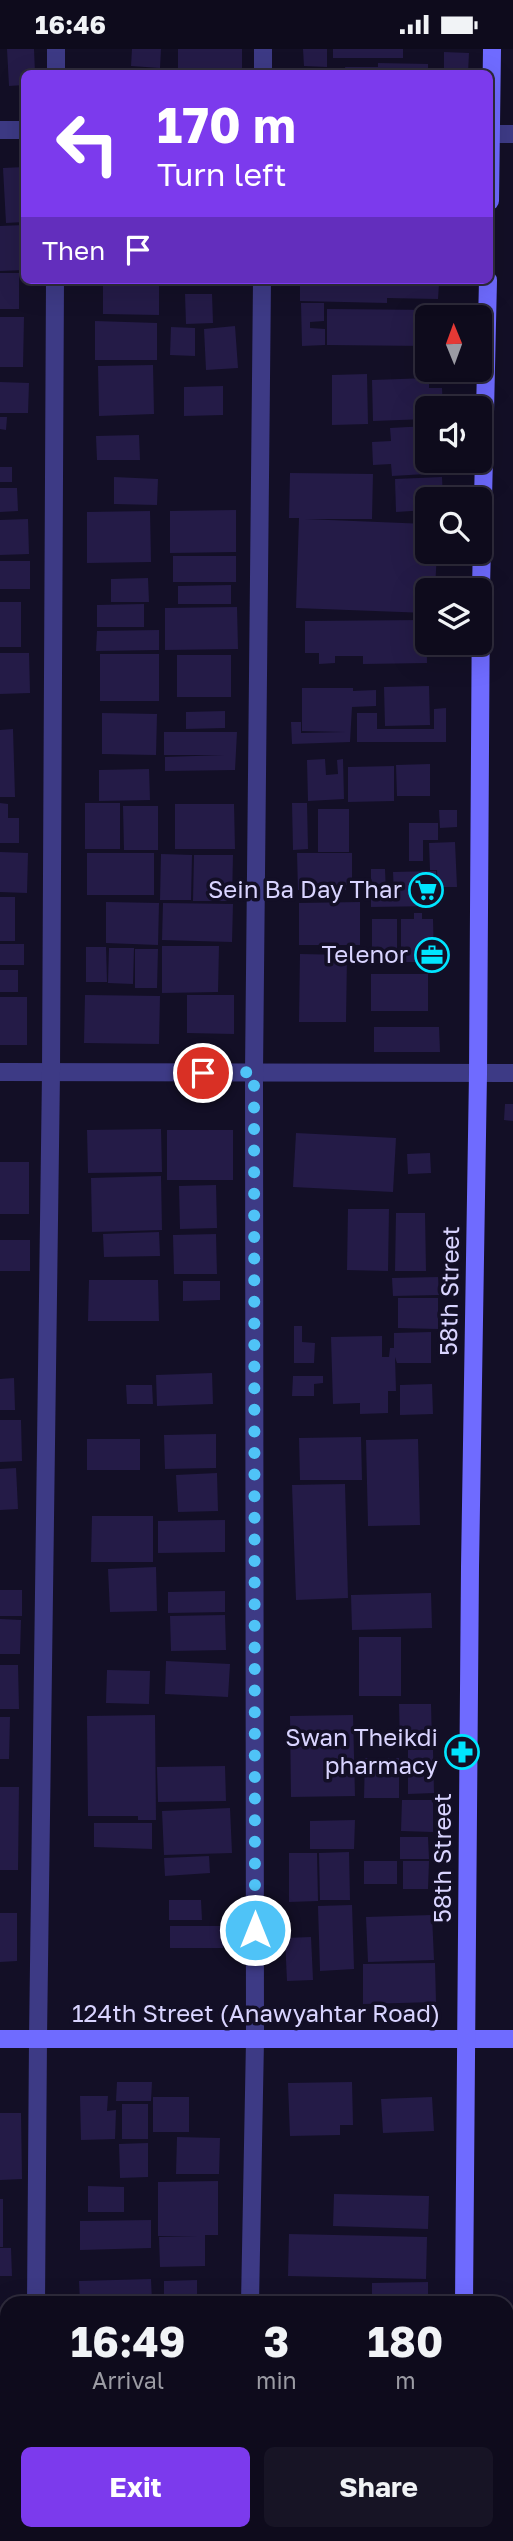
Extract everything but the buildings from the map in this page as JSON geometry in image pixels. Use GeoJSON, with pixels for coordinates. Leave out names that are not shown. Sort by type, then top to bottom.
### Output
{"type":"FeatureCollection","features":[{"type":"Feature","properties":{"kind":"main road"},"geometry":{"type":"LineString","coordinates":[[492,49],[492,70]]}},
{"type":"Feature","properties":{"kind":"main road","name":"58th Street"},"geometry":{"type":"LineString","coordinates":[[464,2296],[481,602],[488,284]]}},
{"type":"Feature","properties":{"kind":"main road","name":"124th Street (Anawyahtar Road)"},"geometry":{"type":"LineString","coordinates":[[0,2039],[513,2039]]}},
{"type":"Feature","properties":{"kind":"street"},"geometry":{"type":"LineString","coordinates":[[56,49],[56,70]]}},
{"type":"Feature","properties":{"kind":"street"},"geometry":{"type":"LineString","coordinates":[[263,49],[263,70]]}},
{"type":"Feature","properties":{"kind":"street"},"geometry":{"type":"LineString","coordinates":[[0,130],[21,130]]}},
{"type":"Feature","properties":{"kind":"street"},"geometry":{"type":"LineString","coordinates":[[493,134],[513,134]]}},
{"type":"Feature","properties":{"kind":"street"},"geometry":{"type":"LineString","coordinates":[[36,2296],[51,1073],[55,284]]}},
{"type":"Feature","properties":{"kind":"street"},"geometry":{"type":"LineString","coordinates":[[250,2296],[255,2040],[254,1072],[262,284]]}},
{"type":"Feature","properties":{"kind":"street"},"geometry":{"type":"LineString","coordinates":[[0,1072],[513,1073]]}},
{"type":"Feature","properties":{"kind":"place","name":"Sein Ba Day Thar"},"geometry":{"type":"Point","coordinates":[426,890]}},
{"type":"Feature","properties":{"kind":"place","name":"Telenor"},"geometry":{"type":"Point","coordinates":[432,955]}},
{"type":"Feature","properties":{"kind":"place","name":"Swan Theikdi pharmacy"},"geometry":{"type":"Point","coordinates":[462,1752]}},
{"type":"Feature","properties":{"kind":"route"},"geometry":{"type":"LineString","coordinates":[[203,1073],[254,1072],[255,1930]]}}]}
